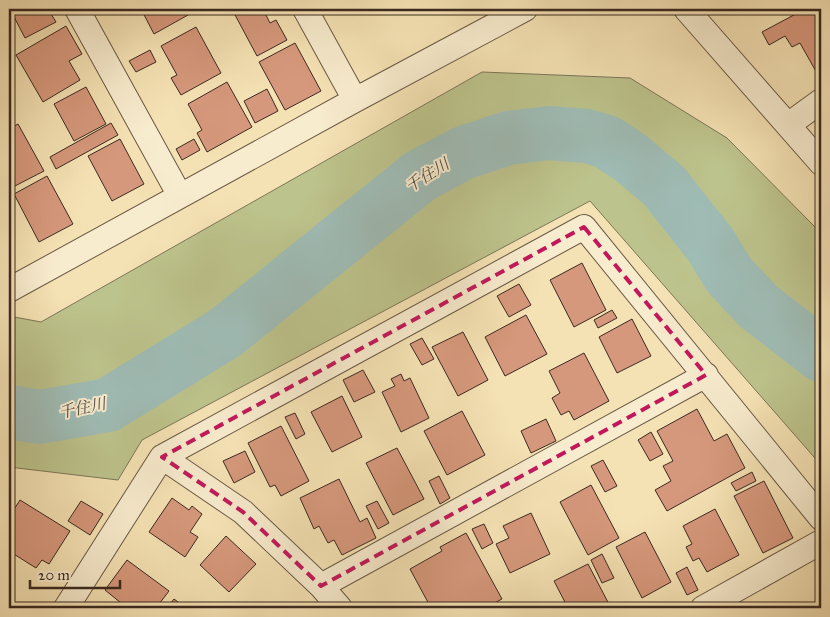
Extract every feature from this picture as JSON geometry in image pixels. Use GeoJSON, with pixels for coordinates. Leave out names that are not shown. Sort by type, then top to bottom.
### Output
{"type":"FeatureCollection","features":[{"type":"Feature","properties":{"kind":"street"},"geometry":{"type":"LineString","coordinates":[[77,9],[180,196]]}},
{"type":"Feature","properties":{"kind":"street"},"geometry":{"type":"LineString","coordinates":[[305,9],[355,100]]}},
{"type":"Feature","properties":{"kind":"street"},"geometry":{"type":"LineString","coordinates":[[9,290],[525,9]]}},
{"type":"Feature","properties":{"kind":"street"},"geometry":{"type":"LineString","coordinates":[[686,9],[821,163]]}},
{"type":"Feature","properties":{"kind":"street"},"geometry":{"type":"LineString","coordinates":[[788,125],[821,101]]}},
{"type":"Feature","properties":{"kind":"street"},"geometry":{"type":"LineString","coordinates":[[66,608],[162,457],[584,227],[821,518]]}},
{"type":"Feature","properties":{"kind":"street"},"geometry":{"type":"LineString","coordinates":[[321,586],[706,375]]}},
{"type":"Feature","properties":{"kind":"street"},"geometry":{"type":"LineString","coordinates":[[162,457],[243,512],[321,586],[340,608]]}},
{"type":"Feature","properties":{"kind":"street"},"geometry":{"type":"LineString","coordinates":[[703,608],[821,542]]}},
{"type":"Feature","properties":{"kind":"highlighted area"},"geometry":{"type":"Polygon","coordinates":[[[584,227],[706,375],[321,586],[243,512],[162,457],[584,227]]]}},
{"type":"Feature","properties":{"kind":"green space"},"geometry":{"type":"Polygon","coordinates":[[[482,72],[630,78],[727,138],[821,233],[821,465],[590,201],[142,440],[118,480],[9,467],[9,316],[41,322],[482,72]]]}},
{"type":"Feature","properties":{"kind":"building"},"geometry":{"type":"Polygon","coordinates":[[[10,9],[48,9],[56,22],[25,38],[10,9]]]}},
{"type":"Feature","properties":{"kind":"building"},"geometry":{"type":"Polygon","coordinates":[[[141,9],[185,9],[188,15],[154,34],[141,9]]]}},
{"type":"Feature","properties":{"kind":"building"},"geometry":{"type":"Polygon","coordinates":[[[243,9],[263,9],[270,23],[276,20],[287,40],[257,56],[234,13],[243,9]]]}},
{"type":"Feature","properties":{"kind":"building"},"geometry":{"type":"Polygon","coordinates":[[[805,9],[821,9],[821,72],[818,75],[800,43],[792,47],[785,36],[769,45],[762,32],[805,9]]]}},
{"type":"Feature","properties":{"kind":"building"},"geometry":{"type":"Polygon","coordinates":[[[66,26],[82,54],[69,61],[80,80],[43,102],[16,55],[66,26]]]}},
{"type":"Feature","properties":{"kind":"building"},"geometry":{"type":"Polygon","coordinates":[[[196,27],[221,73],[181,95],[171,78],[177,75],[161,46],[196,27]]]}},
{"type":"Feature","properties":{"kind":"building"},"geometry":{"type":"Polygon","coordinates":[[[295,43],[321,91],[285,110],[259,62],[295,43]]]}},
{"type":"Feature","properties":{"kind":"building"},"geometry":{"type":"Polygon","coordinates":[[[150,50],[156,62],[136,72],[129,61],[150,50]]]}},
{"type":"Feature","properties":{"kind":"building"},"geometry":{"type":"Polygon","coordinates":[[[227,82],[252,127],[207,152],[197,133],[202,130],[188,104],[227,82]]]}},
{"type":"Feature","properties":{"kind":"building"},"geometry":{"type":"Polygon","coordinates":[[[86,87],[106,124],[74,141],[54,104],[86,87]]]}},
{"type":"Feature","properties":{"kind":"building"},"geometry":{"type":"Polygon","coordinates":[[[267,89],[278,111],[255,123],[244,101],[267,89]]]}},
{"type":"Feature","properties":{"kind":"building"},"geometry":{"type":"Polygon","coordinates":[[[9,107],[14,117],[9,120],[9,107]]]}},
{"type":"Feature","properties":{"kind":"building"},"geometry":{"type":"Polygon","coordinates":[[[111,123],[118,135],[56,169],[50,157],[111,123]]]}},
{"type":"Feature","properties":{"kind":"building"},"geometry":{"type":"Polygon","coordinates":[[[18,124],[44,171],[13,187],[9,178],[9,129],[18,124]]]}},
{"type":"Feature","properties":{"kind":"building"},"geometry":{"type":"Polygon","coordinates":[[[120,139],[144,184],[112,201],[88,156],[120,139]]]}},
{"type":"Feature","properties":{"kind":"building"},"geometry":{"type":"Polygon","coordinates":[[[194,139],[200,150],[182,160],[176,149],[194,139]]]}},
{"type":"Feature","properties":{"kind":"building"},"geometry":{"type":"Polygon","coordinates":[[[47,176],[73,224],[39,242],[14,194],[47,176]]]}},
{"type":"Feature","properties":{"kind":"building"},"geometry":{"type":"Polygon","coordinates":[[[582,263],[606,310],[574,327],[550,280],[582,263]]]}},
{"type":"Feature","properties":{"kind":"building"},"geometry":{"type":"Polygon","coordinates":[[[519,284],[531,305],[509,317],[497,296],[519,284]]]}},
{"type":"Feature","properties":{"kind":"building"},"geometry":{"type":"Polygon","coordinates":[[[612,310],[617,318],[598,328],[594,320],[612,310]]]}},
{"type":"Feature","properties":{"kind":"building"},"geometry":{"type":"Polygon","coordinates":[[[526,315],[547,354],[505,376],[485,337],[526,315]]]}},
{"type":"Feature","properties":{"kind":"building"},"geometry":{"type":"Polygon","coordinates":[[[632,319],[651,356],[617,373],[599,337],[632,319]]]}},
{"type":"Feature","properties":{"kind":"building"},"geometry":{"type":"Polygon","coordinates":[[[463,332],[488,380],[458,396],[432,347],[463,332]]]}},
{"type":"Feature","properties":{"kind":"building"},"geometry":{"type":"Polygon","coordinates":[[[422,338],[434,359],[422,365],[410,344],[422,338]]]}},
{"type":"Feature","properties":{"kind":"building"},"geometry":{"type":"Polygon","coordinates":[[[584,353],[609,401],[574,420],[569,411],[561,415],[552,398],[560,393],[549,371],[584,353]]]}},
{"type":"Feature","properties":{"kind":"building"},"geometry":{"type":"Polygon","coordinates":[[[363,370],[375,392],[354,402],[343,380],[363,370]]]}},
{"type":"Feature","properties":{"kind":"building"},"geometry":{"type":"Polygon","coordinates":[[[401,374],[404,381],[410,378],[429,418],[401,432],[382,392],[395,386],[391,379],[401,374]]]}},
{"type":"Feature","properties":{"kind":"building"},"geometry":{"type":"Polygon","coordinates":[[[342,396],[362,437],[332,452],[311,412],[342,396]]]}},
{"type":"Feature","properties":{"kind":"building"},"geometry":{"type":"Polygon","coordinates":[[[697,409],[714,441],[727,434],[745,468],[667,511],[655,490],[671,481],[663,466],[673,461],[657,431],[697,409]]]}},
{"type":"Feature","properties":{"kind":"building"},"geometry":{"type":"Polygon","coordinates":[[[462,411],[485,455],[447,475],[424,431],[462,411]]]}},
{"type":"Feature","properties":{"kind":"building"},"geometry":{"type":"Polygon","coordinates":[[[295,413],[305,434],[296,439],[285,417],[295,413]]]}},
{"type":"Feature","properties":{"kind":"building"},"geometry":{"type":"Polygon","coordinates":[[[546,419],[556,441],[531,453],[521,431],[546,419]]]}},
{"type":"Feature","properties":{"kind":"building"},"geometry":{"type":"Polygon","coordinates":[[[281,426],[309,481],[281,496],[275,485],[270,487],[248,443],[281,426]]]}},
{"type":"Feature","properties":{"kind":"building"},"geometry":{"type":"Polygon","coordinates":[[[651,432],[663,454],[650,461],[638,440],[651,432]]]}},
{"type":"Feature","properties":{"kind":"building"},"geometry":{"type":"Polygon","coordinates":[[[397,448],[424,499],[393,515],[366,463],[397,448]]]}},
{"type":"Feature","properties":{"kind":"building"},"geometry":{"type":"Polygon","coordinates":[[[245,451],[255,472],[234,483],[223,461],[245,451]]]}},
{"type":"Feature","properties":{"kind":"building"},"geometry":{"type":"Polygon","coordinates":[[[603,460],[617,486],[605,492],[591,466],[603,460]]]}},
{"type":"Feature","properties":{"kind":"building"},"geometry":{"type":"Polygon","coordinates":[[[752,472],[756,481],[736,491],[731,483],[752,472]]]}},
{"type":"Feature","properties":{"kind":"building"},"geometry":{"type":"Polygon","coordinates":[[[439,476],[450,498],[440,504],[429,481],[439,476]]]}},
{"type":"Feature","properties":{"kind":"building"},"geometry":{"type":"Polygon","coordinates":[[[339,479],[360,522],[367,518],[376,538],[342,555],[334,540],[328,543],[319,526],[314,529],[300,498],[339,479]]]}},
{"type":"Feature","properties":{"kind":"building"},"geometry":{"type":"Polygon","coordinates":[[[764,481],[793,538],[763,553],[734,496],[764,481]]]}},
{"type":"Feature","properties":{"kind":"building"},"geometry":{"type":"Polygon","coordinates":[[[591,485],[619,538],[588,555],[560,502],[591,485]]]}},
{"type":"Feature","properties":{"kind":"building"},"geometry":{"type":"Polygon","coordinates":[[[172,498],[189,510],[192,506],[202,514],[190,532],[198,537],[185,557],[149,532],[172,498]]]}},
{"type":"Feature","properties":{"kind":"building"},"geometry":{"type":"Polygon","coordinates":[[[20,500],[70,531],[49,564],[42,560],[36,568],[9,551],[9,517],[20,500]]]}},
{"type":"Feature","properties":{"kind":"building"},"geometry":{"type":"Polygon","coordinates":[[[81,501],[103,514],[90,535],[68,521],[81,501]]]}},
{"type":"Feature","properties":{"kind":"building"},"geometry":{"type":"Polygon","coordinates":[[[377,501],[389,523],[378,529],[366,506],[377,501]]]}},
{"type":"Feature","properties":{"kind":"building"},"geometry":{"type":"Polygon","coordinates":[[[715,509],[739,555],[707,572],[699,558],[693,561],[686,547],[692,544],[683,526],[715,509]]]}},
{"type":"Feature","properties":{"kind":"building"},"geometry":{"type":"Polygon","coordinates":[[[531,513],[550,554],[510,573],[496,544],[509,538],[503,526],[531,513]]]}},
{"type":"Feature","properties":{"kind":"building"},"geometry":{"type":"Polygon","coordinates":[[[484,524],[493,543],[482,549],[472,529],[484,524]]]}},
{"type":"Feature","properties":{"kind":"building"},"geometry":{"type":"Polygon","coordinates":[[[645,532],[671,582],[642,598],[616,547],[645,532]]]}},
{"type":"Feature","properties":{"kind":"building"},"geometry":{"type":"Polygon","coordinates":[[[466,533],[502,599],[485,608],[431,608],[410,569],[442,551],[440,547],[466,533]]]}},
{"type":"Feature","properties":{"kind":"building"},"geometry":{"type":"Polygon","coordinates":[[[226,536],[256,564],[229,592],[200,565],[226,536]]]}},
{"type":"Feature","properties":{"kind":"building"},"geometry":{"type":"Polygon","coordinates":[[[602,554],[614,578],[602,583],[591,560],[602,554]]]}},
{"type":"Feature","properties":{"kind":"building"},"geometry":{"type":"Polygon","coordinates":[[[127,560],[169,591],[156,608],[119,608],[121,603],[105,590],[127,560]]]}},
{"type":"Feature","properties":{"kind":"building"},"geometry":{"type":"Polygon","coordinates":[[[588,564],[611,608],[568,608],[554,581],[588,564]]]}},
{"type":"Feature","properties":{"kind":"building"},"geometry":{"type":"Polygon","coordinates":[[[687,567],[698,590],[687,595],[676,573],[687,567]]]}},
{"type":"Feature","properties":{"kind":"building"},"geometry":{"type":"Polygon","coordinates":[[[174,599],[186,608],[167,608],[174,599]]]}},
{"type":"Feature","properties":{"kind":"building"},"geometry":{"type":"Polygon","coordinates":[[[525,603],[528,608],[513,608],[525,603]]]}},
{"type":"Feature","properties":{"kind":"waterway","name":"千住川"},"geometry":{"type":"LineString","coordinates":[[9,412],[40,417],[108,405],[225,333],[420,176],[463,153],[508,138],[549,133],[587,136],[607,142],[631,158],[664,186],[710,244],[729,275],[758,306],[821,355]]}}]}
